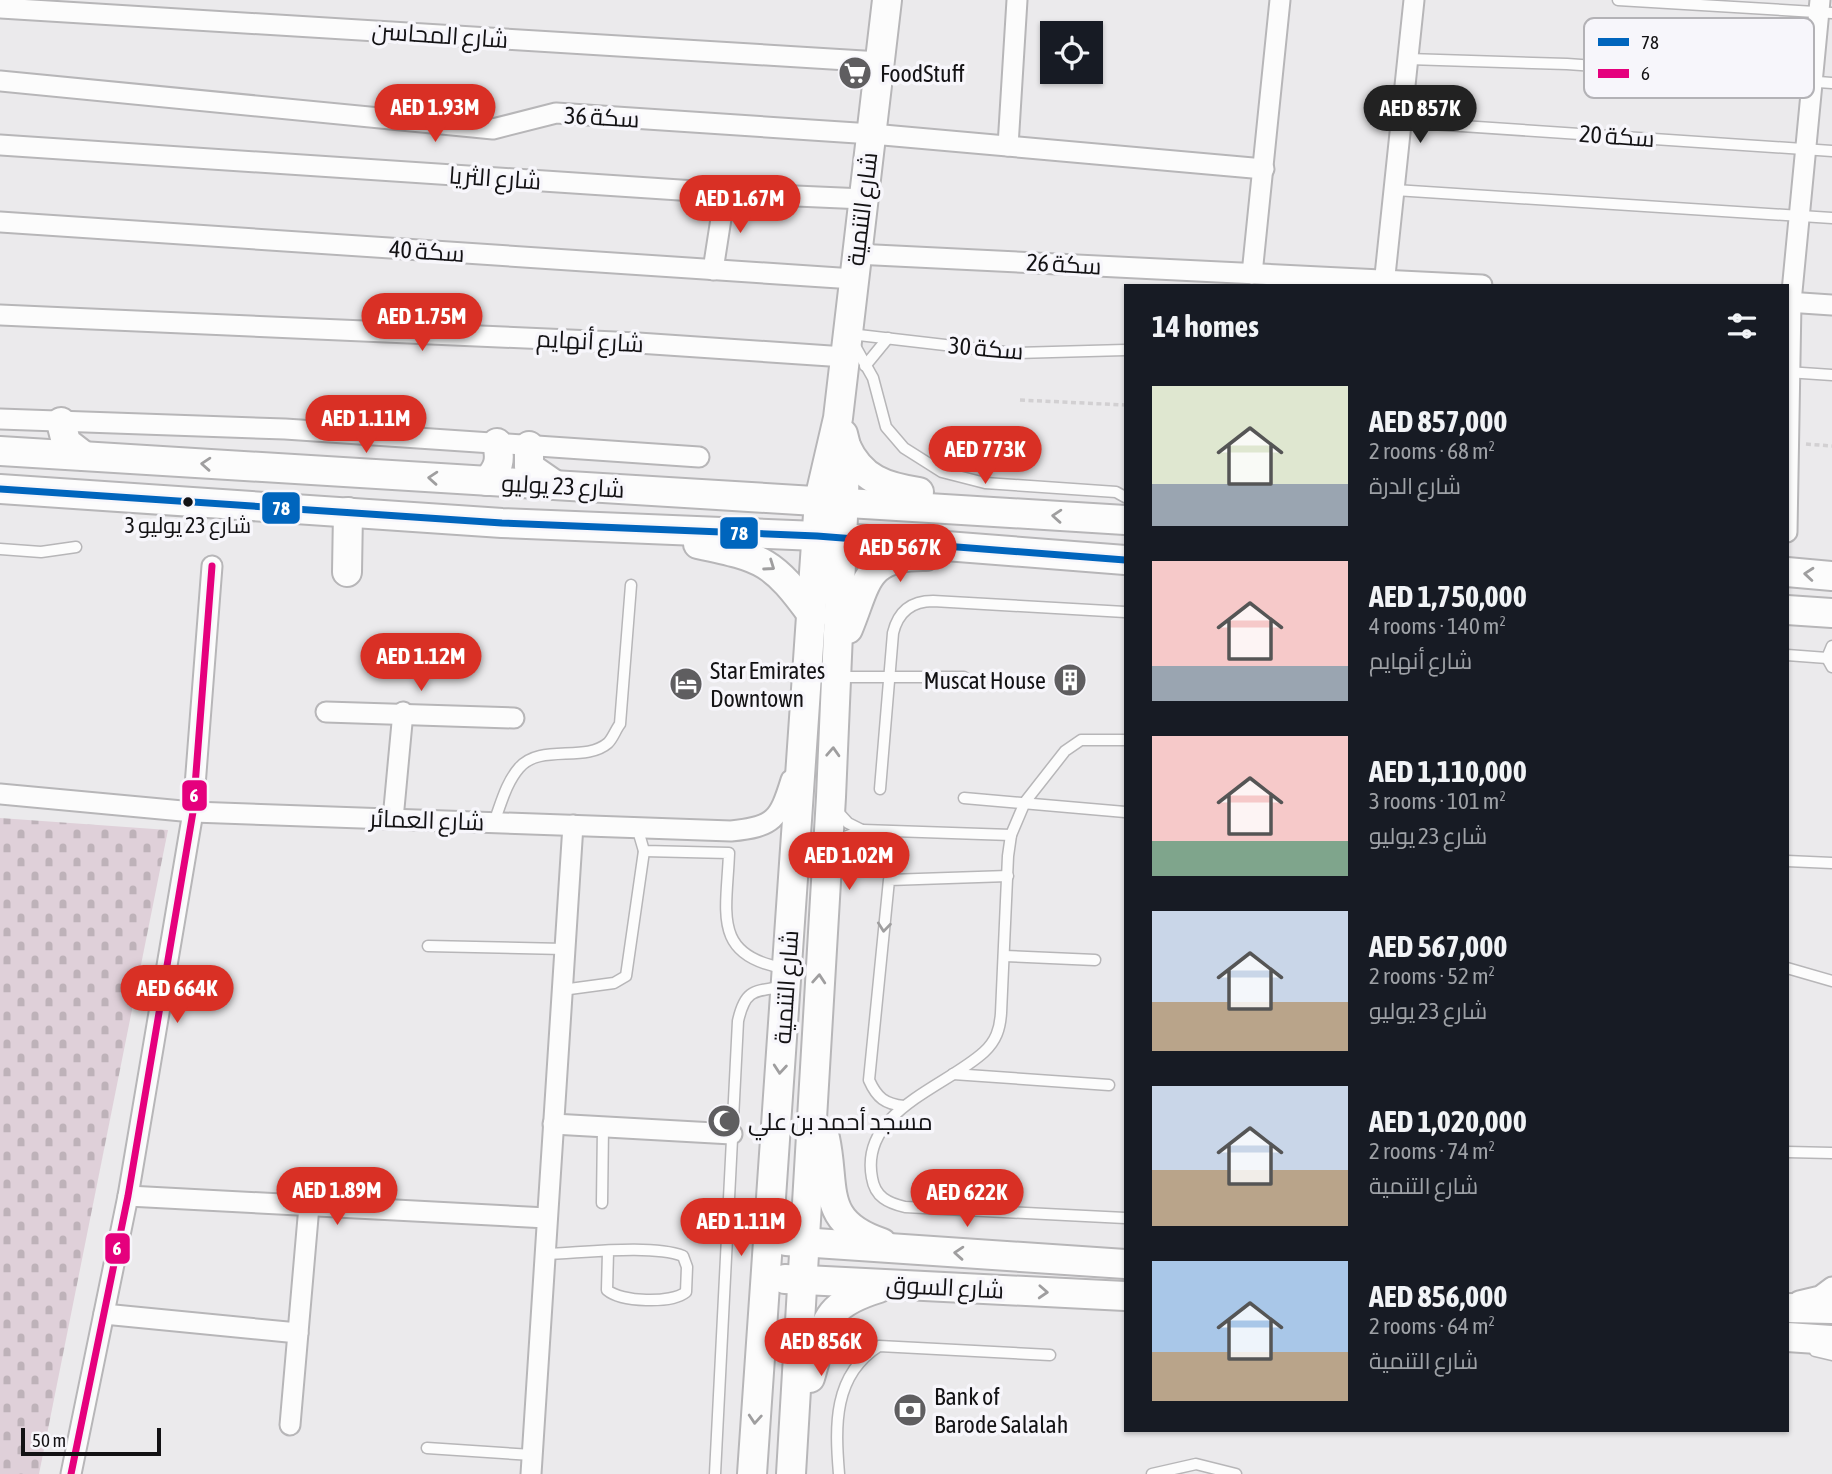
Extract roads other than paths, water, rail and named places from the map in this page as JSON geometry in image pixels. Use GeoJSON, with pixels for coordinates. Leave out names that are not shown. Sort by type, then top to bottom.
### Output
{"type":"FeatureCollection","features":[{"type":"Feature","properties":{"kind":"street","name":"شارع التنمية"},"geometry":{"type":"LineString","coordinates":[[791,1474],[837,664],[829,537],[830,501],[838,418],[852,352],[855,266],[887,0]]}},
{"type":"Feature","properties":{"kind":"street"},"geometry":{"type":"LineString","coordinates":[[1008,146],[1017,0]]}},
{"type":"Feature","properties":{"kind":"street"},"geometry":{"type":"LineString","coordinates":[[1252,274],[1280,0]]}},
{"type":"Feature","properties":{"kind":"street"},"geometry":{"type":"LineString","coordinates":[[1384,283],[1414,0]]}},
{"type":"Feature","properties":{"kind":"street","name":"شارع المحاسن"},"geometry":{"type":"LineString","coordinates":[[0,8],[880,62]]}},
{"type":"Feature","properties":{"kind":"street"},"geometry":{"type":"LineString","coordinates":[[1814,64],[1823,8]]}},
{"type":"Feature","properties":{"kind":"street","name":"سكة 36"},"geometry":{"type":"LineString","coordinates":[[1,85],[493,129],[556,113],[872,134],[1264,169]]}},
{"type":"Feature","properties":{"kind":"street"},"geometry":{"type":"LineString","coordinates":[[1789,373],[1789,302],[1809,98]]}},
{"type":"Feature","properties":{"kind":"street","name":"شارع الثريا"},"geometry":{"type":"LineString","coordinates":[[0,145],[725,193],[863,199]]}},
{"type":"Feature","properties":{"kind":"street"},"geometry":{"type":"LineString","coordinates":[[713,270],[725,193]]}},
{"type":"Feature","properties":{"kind":"street","name":"سكة 40"},"geometry":{"type":"LineString","coordinates":[[0,222],[713,270],[855,266]]}},
{"type":"Feature","properties":{"kind":"street","name":"سكة 26"},"geometry":{"type":"LineString","coordinates":[[855,266],[1252,274],[1433,284]]}},
{"type":"Feature","properties":{"kind":"street"},"geometry":{"type":"LineString","coordinates":[[1789,302],[1832,305]]}},
{"type":"Feature","properties":{"kind":"street","name":"شارع أنهايم"},"geometry":{"type":"LineString","coordinates":[[0,315],[852,352]]}},
{"type":"Feature","properties":{"kind":"street"},"geometry":{"type":"LineString","coordinates":[[0,419],[285,429],[699,457]]}},
{"type":"Feature","properties":{"kind":"street"},"geometry":{"type":"LineString","coordinates":[[13,452],[47,439],[54,422]]}},
{"type":"Feature","properties":{"kind":"street"},"geometry":{"type":"LineString","coordinates":[[54,422],[66,442],[84,456]]}},
{"type":"Feature","properties":{"kind":"street"},"geometry":{"type":"LineString","coordinates":[[487,481],[498,470],[500,457],[497,443]]}},
{"type":"Feature","properties":{"kind":"street"},"geometry":{"type":"LineString","coordinates":[[529,446],[529,467],[555,485]]}},
{"type":"Feature","properties":{"kind":"street","name":"شارع 23 يوليو"},"geometry":{"type":"LineString","coordinates":[[13,452],[1124,520]]}},
{"type":"Feature","properties":{"kind":"street"},"geometry":{"type":"LineString","coordinates":[[680,493],[710,484],[764,486],[798,480],[811,474],[836,452],[889,488],[961,500],[977,510]]}},
{"type":"Feature","properties":{"kind":"street","name":"شارع 23 يوليو"},"geometry":{"type":"LineString","coordinates":[[0,489],[634,530],[829,537],[1124,560]]}},
{"type":"Feature","properties":{"kind":"street"},"geometry":{"type":"LineString","coordinates":[[347,572],[348,512]]}},
{"type":"Feature","properties":{"kind":"street"},"geometry":{"type":"LineString","coordinates":[[634,530],[761,560],[782,575],[813,616]]}},
{"type":"Feature","properties":{"kind":"street","name":"شارع التنمية"},"geometry":{"type":"LineString","coordinates":[[752,1474],[766,1240],[813,616],[829,537]]}},
{"type":"Feature","properties":{"kind":"street"},"geometry":{"type":"LineString","coordinates":[[837,664],[863,583],[878,569],[906,556],[965,555],[978,550]]}},
{"type":"Feature","properties":{"kind":"street"},"geometry":{"type":"LineString","coordinates":[[71,1474],[128,1196],[193,812],[212,566]]}},
{"type":"Feature","properties":{"kind":"street"},"geometry":{"type":"LineString","coordinates":[[1789,572],[1832,576]]}},
{"type":"Feature","properties":{"kind":"street"},"geometry":{"type":"LineString","coordinates":[[1789,610],[1832,613]]}},
{"type":"Feature","properties":{"kind":"street"},"geometry":{"type":"LineString","coordinates":[[326,712],[403,712],[514,718]]}},
{"type":"Feature","properties":{"kind":"street"},"geometry":{"type":"LineString","coordinates":[[393,819],[403,712]]}},
{"type":"Feature","properties":{"kind":"street","name":"شارع العمائر"},"geometry":{"type":"LineString","coordinates":[[0,794],[193,812],[731,831],[755,829],[773,821],[781,811],[803,747]]}},
{"type":"Feature","properties":{"kind":"street"},"geometry":{"type":"LineString","coordinates":[[532,1465],[573,825]]}},
{"type":"Feature","properties":{"kind":"street"},"geometry":{"type":"LineString","coordinates":[[811,1103],[824,1136],[829,1188],[839,1214],[858,1233],[898,1249]]}},
{"type":"Feature","properties":{"kind":"street"},"geometry":{"type":"LineString","coordinates":[[553,1124],[732,1134]]}},
{"type":"Feature","properties":{"kind":"street"},"geometry":{"type":"LineString","coordinates":[[128,1196],[547,1218]]}},
{"type":"Feature","properties":{"kind":"street"},"geometry":{"type":"LineString","coordinates":[[290,1425],[309,1206]]}},
{"type":"Feature","properties":{"kind":"street","name":"شارع السوق"},"geometry":{"type":"LineString","coordinates":[[766,1240],[1119,1261]]}},
{"type":"Feature","properties":{"kind":"street","name":"شارع السوق"},"geometry":{"type":"LineString","coordinates":[[764,1278],[1118,1298]]}},
{"type":"Feature","properties":{"kind":"street"},"geometry":{"type":"LineString","coordinates":[[795,1405],[808,1384],[821,1335],[834,1311],[855,1296],[889,1285]]}},
{"type":"Feature","properties":{"kind":"street"},"geometry":{"type":"LineString","coordinates":[[1789,1301],[1807,1301],[1832,1287]]}},
{"type":"Feature","properties":{"kind":"street"},"geometry":{"type":"LineString","coordinates":[[1789,1308],[1832,1309]]}},
{"type":"Feature","properties":{"kind":"street"},"geometry":{"type":"LineString","coordinates":[[104,1314],[298,1333]]}},
{"type":"Feature","properties":{"kind":"street"},"geometry":{"type":"LineString","coordinates":[[1789,1337],[1832,1340]]}},
{"type":"Feature","properties":{"kind":"lane"},"geometry":{"type":"LineString","coordinates":[[1618,0],[1823,8]]}},
{"type":"Feature","properties":{"kind":"lane"},"geometry":{"type":"LineString","coordinates":[[1408,59],[1584,65]]}},
{"type":"Feature","properties":{"kind":"lane"},"geometry":{"type":"LineString","coordinates":[[1814,82],[1832,83]]}},
{"type":"Feature","properties":{"kind":"lane","name":"سكة 20"},"geometry":{"type":"LineString","coordinates":[[1402,122],[1832,151]]}},
{"type":"Feature","properties":{"kind":"lane"},"geometry":{"type":"LineString","coordinates":[[1395,190],[1832,218]]}},
{"type":"Feature","properties":{"kind":"lane"},"geometry":{"type":"LineString","coordinates":[[888,338],[852,352],[873,378],[886,428],[904,448],[942,472],[985,483],[1116,492],[1124,496]]}},
{"type":"Feature","properties":{"kind":"lane","name":"سكة 30"},"geometry":{"type":"LineString","coordinates":[[852,352],[888,338],[1014,353],[1124,350]]}},
{"type":"Feature","properties":{"kind":"lane"},"geometry":{"type":"LineString","coordinates":[[1789,373],[1832,375]]}},
{"type":"Feature","properties":{"kind":"lane"},"geometry":{"type":"LineString","coordinates":[[0,549],[41,552],[76,547]]}},
{"type":"Feature","properties":{"kind":"lane"},"geometry":{"type":"LineString","coordinates":[[494,822],[508,784],[521,765],[551,754],[590,751],[608,743],[620,724],[631,585]]}},
{"type":"Feature","properties":{"kind":"lane"},"geometry":{"type":"LineString","coordinates":[[880,789],[895,622],[902,612],[921,601],[1124,612]]}},
{"type":"Feature","properties":{"kind":"lane"},"geometry":{"type":"LineString","coordinates":[[1789,655],[1829,663],[1832,646]]}},
{"type":"Feature","properties":{"kind":"lane"},"geometry":{"type":"LineString","coordinates":[[837,664],[889,677],[964,677]]}},
{"type":"Feature","properties":{"kind":"lane"},"geometry":{"type":"LineString","coordinates":[[1124,740],[1090,739],[1072,744],[1025,803],[1011,835],[1001,1013],[997,1036],[983,1054],[904,1106],[878,1137],[871,1172],[873,1185],[881,1198],[905,1208],[1124,1217]]}},
{"type":"Feature","properties":{"kind":"lane"},"geometry":{"type":"LineString","coordinates":[[831,797],[842,818],[863,830]]}},
{"type":"Feature","properties":{"kind":"lane"},"geometry":{"type":"LineString","coordinates":[[964,799],[1124,812]]}},
{"type":"Feature","properties":{"kind":"lane"},"geometry":{"type":"LineString","coordinates":[[562,990],[614,984],[626,976],[644,851],[638,827]]}},
{"type":"Feature","properties":{"kind":"lane"},"geometry":{"type":"LineString","coordinates":[[827,858],[838,842],[863,830],[1011,835]]}},
{"type":"Feature","properties":{"kind":"lane"},"geometry":{"type":"LineString","coordinates":[[731,831],[727,926],[739,953],[787,978]]}},
{"type":"Feature","properties":{"kind":"lane"},"geometry":{"type":"LineString","coordinates":[[644,851],[729,853]]}},
{"type":"Feature","properties":{"kind":"lane"},"geometry":{"type":"LineString","coordinates":[[1789,861],[1832,863]]}},
{"type":"Feature","properties":{"kind":"lane"},"geometry":{"type":"LineString","coordinates":[[904,1106],[893,1105],[877,1097],[869,1080],[889,880],[1008,876]]}},
{"type":"Feature","properties":{"kind":"lane"},"geometry":{"type":"LineString","coordinates":[[428,946],[564,949]]}},
{"type":"Feature","properties":{"kind":"lane"},"geometry":{"type":"LineString","coordinates":[[1004,956],[1095,960]]}},
{"type":"Feature","properties":{"kind":"lane"},"geometry":{"type":"LineString","coordinates":[[1789,969],[1832,981]]}},
{"type":"Feature","properties":{"kind":"lane"},"geometry":{"type":"LineString","coordinates":[[715,1474],[741,1007],[753,991],[787,978]]}},
{"type":"Feature","properties":{"kind":"lane"},"geometry":{"type":"LineString","coordinates":[[953,1074],[1109,1085]]}},
{"type":"Feature","properties":{"kind":"lane"},"geometry":{"type":"LineString","coordinates":[[602,1203],[603,1127]]}},
{"type":"Feature","properties":{"kind":"lane"},"geometry":{"type":"LineString","coordinates":[[1789,1152],[1832,1153]]}},
{"type":"Feature","properties":{"kind":"lane"},"geometry":{"type":"LineString","coordinates":[[545,1254],[608,1252],[670,1251],[683,1256],[687,1267],[686,1292],[677,1299],[667,1300],[615,1297],[607,1290],[608,1252]]}},
{"type":"Feature","properties":{"kind":"lane"},"geometry":{"type":"LineString","coordinates":[[839,1474],[835,1426],[847,1381],[861,1358],[879,1346],[1050,1355]]}},
{"type":"Feature","properties":{"kind":"lane"},"geometry":{"type":"LineString","coordinates":[[1789,1348],[1832,1355]]}},
{"type":"Feature","properties":{"kind":"lane"},"geometry":{"type":"LineString","coordinates":[[427,1448],[532,1465]]}},
{"type":"Feature","properties":{"kind":"lane"},"geometry":{"type":"LineString","coordinates":[[1152,1474],[1196,1464],[1236,1474]]}},
{"type":"Feature","properties":{"kind":"place","name":"FoodStuff"},"geometry":{"type":"Point","coordinates":[855,73]}},
{"type":"Feature","properties":{"kind":"place","name":"شارع 23 يوليو 3"},"geometry":{"type":"Point","coordinates":[188,502]}},
{"type":"Feature","properties":{"kind":"place","name":"Muscat House"},"geometry":{"type":"Point","coordinates":[1070,680]}},
{"type":"Feature","properties":{"kind":"place","name":"Star Emirates Downtown"},"geometry":{"type":"Point","coordinates":[686,684]}},
{"type":"Feature","properties":{"kind":"place","name":"مسجد أحمد بن علي"},"geometry":{"type":"Point","coordinates":[724,1121]}},
{"type":"Feature","properties":{"kind":"place","name":"Bank of Barode Salalah"},"geometry":{"type":"Point","coordinates":[910,1410]}}]}
